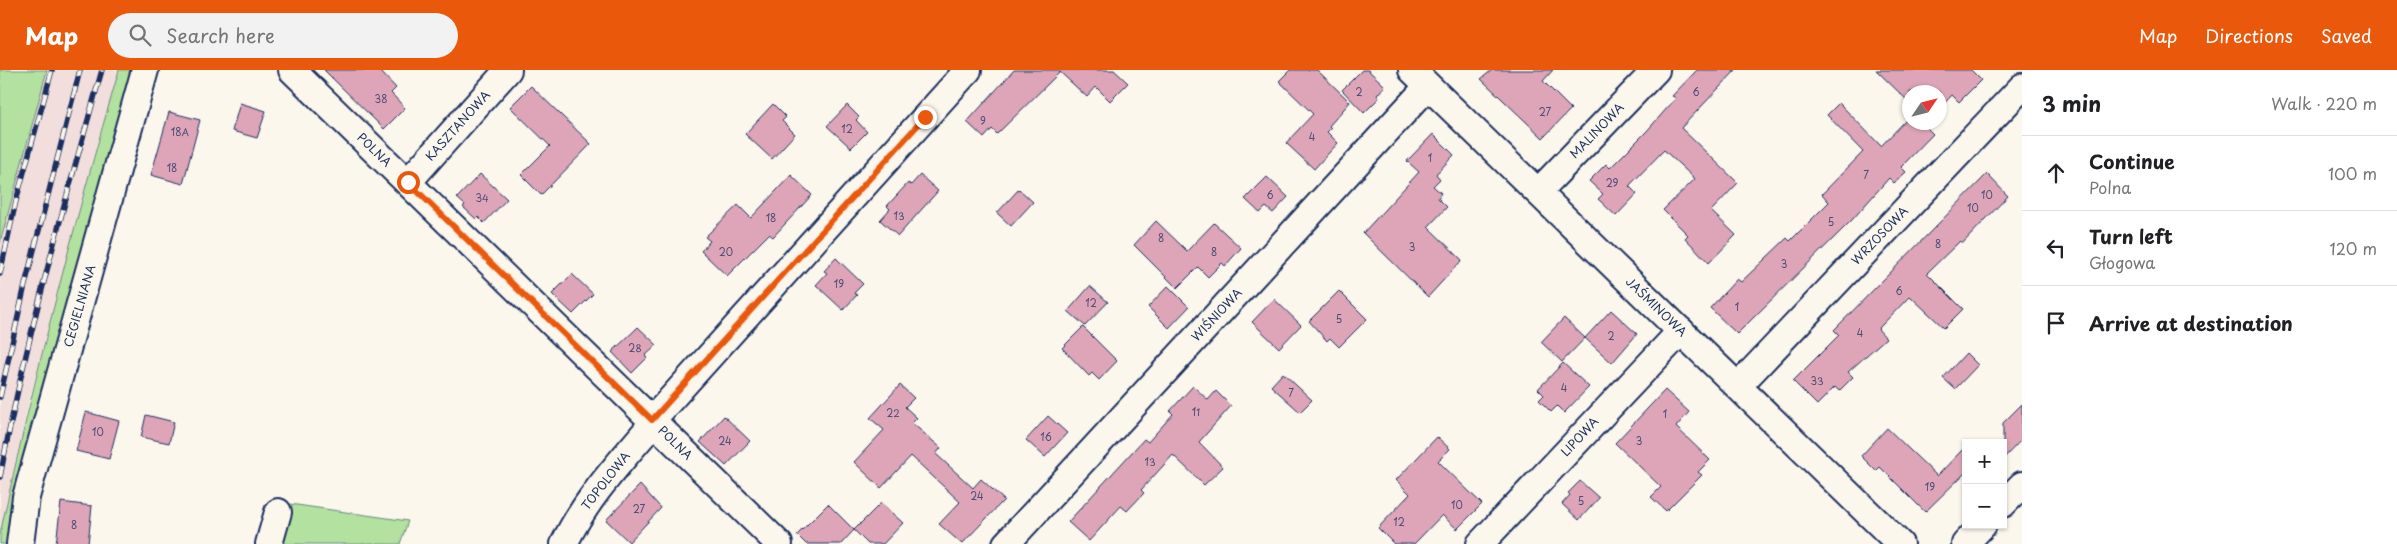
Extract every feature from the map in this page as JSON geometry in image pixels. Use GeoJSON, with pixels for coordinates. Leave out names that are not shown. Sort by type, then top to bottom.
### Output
{"type":"FeatureCollection","features":[{"type":"Feature","properties":{"kind":"street","name":"CEGIELNIANA"},"geometry":{"type":"LineString","coordinates":[[20,544],[26,497],[145,70]]}},
{"type":"Feature","properties":{"kind":"street","name":"POLNA"},"geometry":{"type":"LineString","coordinates":[[292,70],[778,544]]}},
{"type":"Feature","properties":{"kind":"street","name":"KASZTANOWA"},"geometry":{"type":"LineString","coordinates":[[408,182],[508,70]]}},
{"type":"Feature","properties":{"kind":"street","name":"TOPOLOWA"},"geometry":{"type":"LineString","coordinates":[[564,544],[587,503],[653,421],[968,70]]}},
{"type":"Feature","properties":{"kind":"street","name":"MALINOWA"},"geometry":{"type":"LineString","coordinates":[[1538,192],[1656,70]]}},
{"type":"Feature","properties":{"kind":"street","name":"JAŚMINOWA"},"geometry":{"type":"LineString","coordinates":[[1420,78],[1900,544]]}},
{"type":"Feature","properties":{"kind":"street","name":"WIŚNIOWA"},"geometry":{"type":"LineString","coordinates":[[1006,544],[1420,78]]}},
{"type":"Feature","properties":{"kind":"street","name":"WRZOSOWA"},"geometry":{"type":"LineString","coordinates":[[1738,386],[2022,87]]}},
{"type":"Feature","properties":{"kind":"street","name":"LIPOWA"},"geometry":{"type":"LineString","coordinates":[[1480,544],[1681,331]]}},
{"type":"Feature","properties":{"kind":"street"},"geometry":{"type":"LineString","coordinates":[[2007,500],[2022,485]]}},
{"type":"Feature","properties":{"kind":"street"},"geometry":{"type":"LineString","coordinates":[[269,544],[278,512]]}},
{"type":"Feature","properties":{"kind":"street"},"geometry":{"type":"LineString","coordinates":[[1964,544],[1979,529]]}},
{"type":"Feature","properties":{"kind":"shaded area"},"geometry":{"type":"Polygon","coordinates":[[[47,70],[119,70],[93,159],[29,401],[0,534],[0,243],[47,70]]]}},
{"type":"Feature","properties":{"kind":"green space"},"geometry":{"type":"Polygon","coordinates":[[[0,70],[47,70],[0,243],[0,70]]]}},
{"type":"Feature","properties":{"kind":"green space"},"geometry":{"type":"Polygon","coordinates":[[[119,70],[135,70],[11,544],[0,544],[0,534],[41,359],[86,185],[119,70]]]}},
{"type":"Feature","properties":{"kind":"green space"},"geometry":{"type":"Polygon","coordinates":[[[290,504],[408,521],[400,544],[278,544],[290,504]]]}},
{"type":"Feature","properties":{"kind":"building"},"geometry":{"type":"Polygon","coordinates":[[[324,70],[379,70],[396,88],[391,93],[405,108],[384,129],[324,70]]]}},
{"type":"Feature","properties":{"kind":"building"},"geometry":{"type":"Polygon","coordinates":[[[1014,70],[1114,70],[1128,83],[1110,101],[1096,87],[1087,97],[1060,72],[997,134],[992,129],[984,138],[967,122],[1014,70]]]}},
{"type":"Feature","properties":{"kind":"building"},"geometry":{"type":"Polygon","coordinates":[[[1290,70],[1317,70],[1350,102],[1329,126],[1331,128],[1327,132],[1338,143],[1314,169],[1286,143],[1313,114],[1279,81],[1290,70]]]}},
{"type":"Feature","properties":{"kind":"building"},"geometry":{"type":"Polygon","coordinates":[[[1362,70],[1368,70],[1385,86],[1377,95],[1379,98],[1364,113],[1342,90],[1362,70]]]}},
{"type":"Feature","properties":{"kind":"building"},"geometry":{"type":"Polygon","coordinates":[[[1492,70],[1553,70],[1543,81],[1571,109],[1543,138],[1481,79],[1492,70]]]}},
{"type":"Feature","properties":{"kind":"building"},"geometry":{"type":"Polygon","coordinates":[[[1697,70],[1736,70],[1681,128],[1738,183],[1711,211],[1736,235],[1709,263],[1685,238],[1688,235],[1663,210],[1695,179],[1664,150],[1629,186],[1637,194],[1616,216],[1598,199],[1603,194],[1589,181],[1606,164],[1610,168],[1646,132],[1676,98],[1672,96],[1697,70]]]}},
{"type":"Feature","properties":{"kind":"building"},"geometry":{"type":"Polygon","coordinates":[[[1876,70],[1971,70],[1981,80],[1959,102],[1952,95],[1947,100],[1947,85],[1902,85],[1902,95],[1876,70]]]}},
{"type":"Feature","properties":{"kind":"building"},"geometry":{"type":"Polygon","coordinates":[[[531,86],[591,144],[541,195],[521,175],[550,146],[510,107],[531,86]]]}},
{"type":"Feature","properties":{"kind":"building"},"geometry":{"type":"Polygon","coordinates":[[[240,103],[266,111],[257,138],[232,131],[240,103]]]}},
{"type":"Feature","properties":{"kind":"building"},"geometry":{"type":"Polygon","coordinates":[[[1839,103],[1881,146],[1902,124],[1902,130],[1929,130],[1933,134],[1901,167],[1906,172],[1894,183],[1889,178],[1852,220],[1737,334],[1710,308],[1737,279],[1741,282],[1787,238],[1790,241],[1829,202],[1822,194],[1863,152],[1827,115],[1839,103]]]}},
{"type":"Feature","properties":{"kind":"building"},"geometry":{"type":"Polygon","coordinates":[[[773,104],[786,117],[782,121],[795,134],[772,159],[745,134],[773,104]]]}},
{"type":"Feature","properties":{"kind":"building"},"geometry":{"type":"Polygon","coordinates":[[[847,105],[859,117],[856,120],[867,132],[851,148],[827,126],[847,105]]]}},
{"type":"Feature","properties":{"kind":"building"},"geometry":{"type":"Polygon","coordinates":[[[169,112],[200,120],[183,184],[151,175],[169,112]]]}},
{"type":"Feature","properties":{"kind":"building"},"geometry":{"type":"Polygon","coordinates":[[[1433,134],[1454,155],[1436,174],[1440,179],[1433,186],[1441,193],[1438,198],[1447,207],[1428,227],[1462,260],[1428,297],[1363,233],[1419,172],[1407,161],[1433,134]]]}},
{"type":"Feature","properties":{"kind":"building"},"geometry":{"type":"Polygon","coordinates":[[[480,174],[507,199],[484,223],[478,217],[476,219],[463,207],[465,205],[457,198],[480,174]]]}},
{"type":"Feature","properties":{"kind":"building"},"geometry":{"type":"Polygon","coordinates":[[[1987,174],[2008,196],[1963,243],[1960,241],[1927,273],[1963,309],[1944,328],[1910,296],[1878,329],[1886,338],[1848,372],[1853,377],[1839,391],[1835,387],[1817,405],[1793,381],[1839,335],[1834,330],[1987,174]]]}},
{"type":"Feature","properties":{"kind":"building"},"geometry":{"type":"Polygon","coordinates":[[[791,175],[812,195],[773,237],[769,234],[727,276],[701,251],[710,241],[705,237],[738,205],[751,218],[791,175]]]}},
{"type":"Feature","properties":{"kind":"building"},"geometry":{"type":"Polygon","coordinates":[[[920,175],[938,191],[898,236],[880,220],[890,209],[887,206],[908,183],[911,185],[920,175]]]}},
{"type":"Feature","properties":{"kind":"building"},"geometry":{"type":"Polygon","coordinates":[[[1267,177],[1288,197],[1273,213],[1266,207],[1260,213],[1245,199],[1267,177]]]}},
{"type":"Feature","properties":{"kind":"building"},"geometry":{"type":"Polygon","coordinates":[[[1019,189],[1033,202],[1011,226],[997,213],[1019,189]]]}},
{"type":"Feature","properties":{"kind":"building"},"geometry":{"type":"Polygon","coordinates":[[[1156,221],[1187,251],[1214,223],[1241,248],[1225,266],[1222,263],[1208,277],[1198,267],[1177,288],[1134,245],[1156,221]]]}},
{"type":"Feature","properties":{"kind":"building"},"geometry":{"type":"Polygon","coordinates":[[[836,258],[863,284],[854,293],[857,295],[843,310],[816,285],[827,273],[824,271],[836,258]]]}},
{"type":"Feature","properties":{"kind":"building"},"geometry":{"type":"Polygon","coordinates":[[[572,274],[593,294],[573,314],[552,294],[572,274]]]}},
{"type":"Feature","properties":{"kind":"building"},"geometry":{"type":"Polygon","coordinates":[[[1090,286],[1108,302],[1085,326],[1068,311],[1090,286]]]}},
{"type":"Feature","properties":{"kind":"building"},"geometry":{"type":"Polygon","coordinates":[[[1168,286],[1189,307],[1169,328],[1148,307],[1168,286]]]}},
{"type":"Feature","properties":{"kind":"building"},"geometry":{"type":"Polygon","coordinates":[[[1339,291],[1367,319],[1339,347],[1330,338],[1327,341],[1309,321],[1339,291]]]}},
{"type":"Feature","properties":{"kind":"building"},"geometry":{"type":"Polygon","coordinates":[[[1274,299],[1301,325],[1279,348],[1252,322],[1274,299]]]}},
{"type":"Feature","properties":{"kind":"building"},"geometry":{"type":"Polygon","coordinates":[[[1611,310],[1637,334],[1612,363],[1585,338],[1611,310]]]}},
{"type":"Feature","properties":{"kind":"building"},"geometry":{"type":"Polygon","coordinates":[[[1564,318],[1585,338],[1562,362],[1541,342],[1564,318]]]}},
{"type":"Feature","properties":{"kind":"building"},"geometry":{"type":"Polygon","coordinates":[[[638,327],[657,345],[645,356],[647,358],[632,373],[612,352],[638,327]]]}},
{"type":"Feature","properties":{"kind":"building"},"geometry":{"type":"Polygon","coordinates":[[[1083,327],[1117,361],[1099,380],[1092,373],[1089,376],[1062,348],[1083,327]]]}},
{"type":"Feature","properties":{"kind":"building"},"geometry":{"type":"Polygon","coordinates":[[[1966,353],[1978,365],[1955,389],[1943,378],[1966,353]]]}},
{"type":"Feature","properties":{"kind":"building"},"geometry":{"type":"Polygon","coordinates":[[[1563,363],[1589,387],[1564,413],[1557,406],[1551,412],[1539,400],[1544,395],[1538,389],[1563,363]]]}},
{"type":"Feature","properties":{"kind":"building"},"geometry":{"type":"Polygon","coordinates":[[[1283,373],[1312,400],[1300,412],[1271,386],[1283,373]]]}},
{"type":"Feature","properties":{"kind":"building"},"geometry":{"type":"Polygon","coordinates":[[[900,385],[914,398],[905,407],[917,418],[912,423],[941,448],[936,454],[973,488],[981,479],[1004,500],[962,544],[939,524],[960,502],[911,456],[881,488],[854,462],[884,430],[870,418],[900,385]]]}},
{"type":"Feature","properties":{"kind":"building"},"geometry":{"type":"Polygon","coordinates":[[[1193,386],[1208,400],[1216,391],[1231,406],[1199,442],[1223,467],[1204,485],[1173,455],[1141,490],[1144,493],[1127,511],[1121,506],[1089,541],[1068,522],[1144,439],[1148,442],[1173,414],[1170,411],[1193,386]]]}},
{"type":"Feature","properties":{"kind":"building"},"geometry":{"type":"Polygon","coordinates":[[[1665,390],[1689,412],[1676,427],[1710,460],[1698,472],[1702,475],[1666,511],[1651,497],[1661,487],[1615,443],[1665,390]]]}},
{"type":"Feature","properties":{"kind":"building"},"geometry":{"type":"Polygon","coordinates":[[[2022,404],[2022,439],[2007,455],[2007,439],[2003,439],[2003,423],[2022,404]]]}},
{"type":"Feature","properties":{"kind":"building"},"geometry":{"type":"Polygon","coordinates":[[[86,412],[119,421],[109,459],[76,451],[86,412]]]}},
{"type":"Feature","properties":{"kind":"building"},"geometry":{"type":"Polygon","coordinates":[[[146,415],[174,422],[169,443],[141,437],[146,415]]]}},
{"type":"Feature","properties":{"kind":"building"},"geometry":{"type":"Polygon","coordinates":[[[724,416],[750,441],[726,466],[700,442],[724,416]]]}},
{"type":"Feature","properties":{"kind":"building"},"geometry":{"type":"Polygon","coordinates":[[[1048,416],[1067,433],[1045,457],[1026,440],[1048,416]]]}},
{"type":"Feature","properties":{"kind":"building"},"geometry":{"type":"Polygon","coordinates":[[[1887,428],[1937,476],[1962,450],[1962,476],[1925,512],[1880,467],[1876,471],[1861,456],[1887,428]]]}},
{"type":"Feature","properties":{"kind":"building"},"geometry":{"type":"Polygon","coordinates":[[[1437,437],[1450,449],[1438,461],[1482,504],[1457,529],[1442,515],[1414,544],[1394,544],[1378,528],[1410,494],[1396,480],[1437,437]]]}},
{"type":"Feature","properties":{"kind":"building"},"geometry":{"type":"Polygon","coordinates":[[[1580,481],[1599,498],[1579,520],[1562,504],[1570,495],[1568,493],[1580,481]]]}},
{"type":"Feature","properties":{"kind":"building"},"geometry":{"type":"Polygon","coordinates":[[[640,485],[661,508],[629,542],[606,520],[640,485]]]}},
{"type":"Feature","properties":{"kind":"building"},"geometry":{"type":"Polygon","coordinates":[[[61,502],[92,506],[88,544],[56,544],[61,502]]]}},
{"type":"Feature","properties":{"kind":"building"},"geometry":{"type":"Polygon","coordinates":[[[881,503],[903,523],[883,544],[868,544],[854,530],[881,503]]]}},
{"type":"Feature","properties":{"kind":"building"},"geometry":{"type":"Polygon","coordinates":[[[828,504],[854,530],[841,544],[806,544],[797,535],[828,504]]]}},
{"type":"Feature","properties":{"kind":"railway"},"geometry":{"type":"LineString","coordinates":[[0,274],[16,201],[52,70]]}},
{"type":"Feature","properties":{"kind":"railway"},"geometry":{"type":"LineString","coordinates":[[0,397],[25,285],[80,70]]}},
{"type":"Feature","properties":{"kind":"railway"},"geometry":{"type":"LineString","coordinates":[[0,477],[34,323],[102,70]]}},
{"type":"Feature","properties":{"kind":"route"},"geometry":{"type":"LineString","coordinates":[[408,182],[652,420],[925,117]]}}]}
